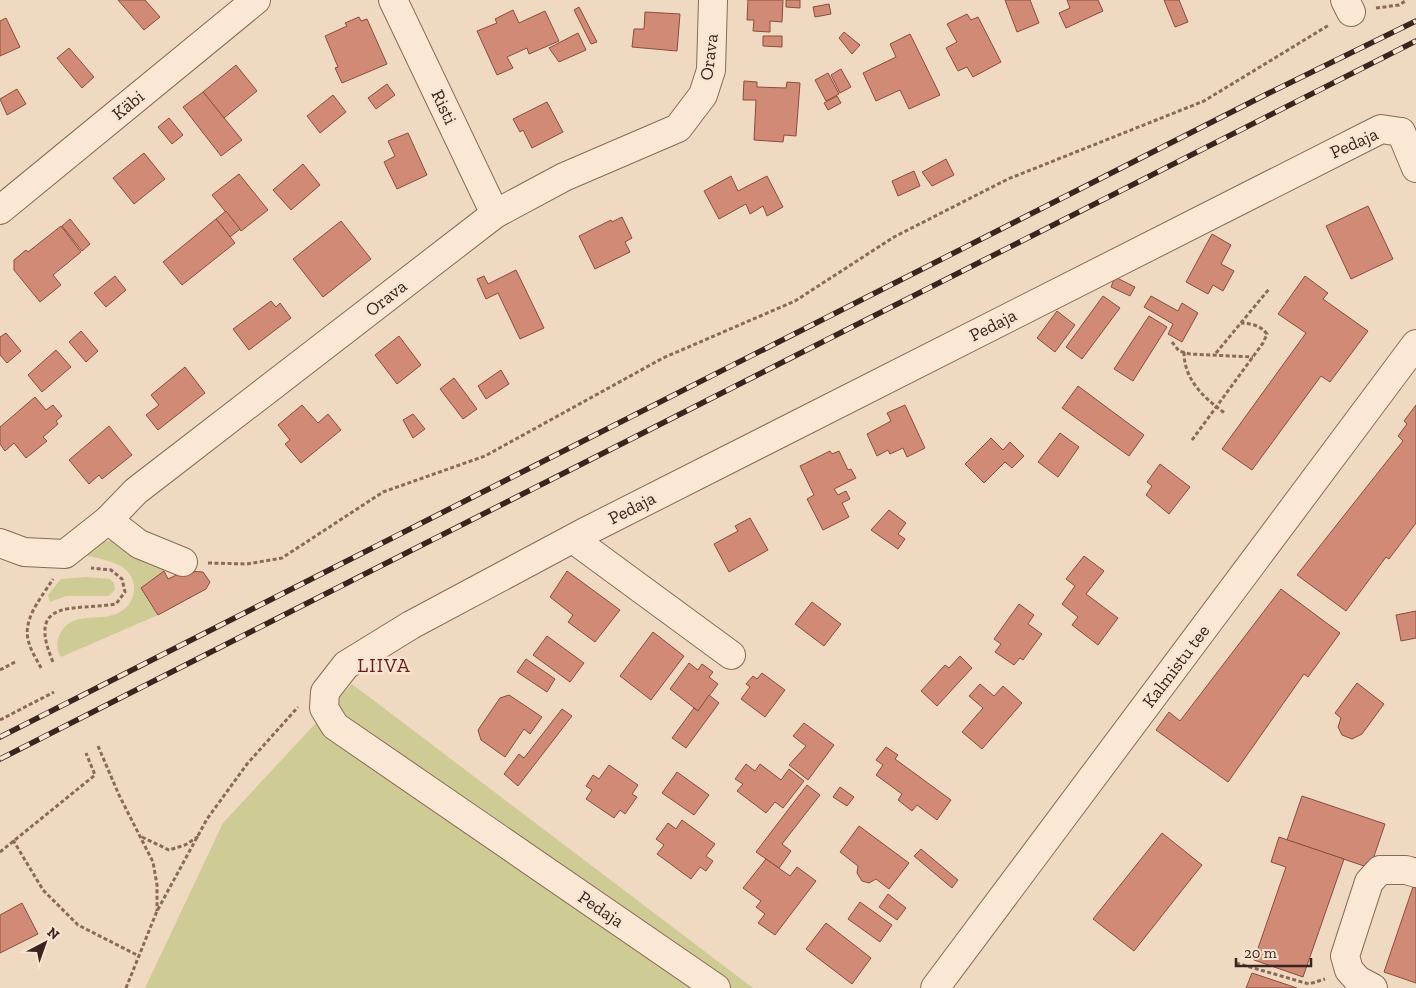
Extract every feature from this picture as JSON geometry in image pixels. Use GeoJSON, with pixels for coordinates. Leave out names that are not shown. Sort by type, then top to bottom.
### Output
{"type":"FeatureCollection","features":[{"type":"Feature","properties":{"kind":"street","name":"Käbi"},"geometry":{"type":"LineString","coordinates":[[0,210],[256,0]]}},
{"type":"Feature","properties":{"kind":"street","name":"Risti"},"geometry":{"type":"LineString","coordinates":[[393,0],[495,214]]}},
{"type":"Feature","properties":{"kind":"street","name":"Orava"},"geometry":{"type":"LineString","coordinates":[[0,543],[24,552],[65,554],[108,520],[136,491],[495,214],[564,177],[678,128],[703,95],[711,70],[713,0]]}},
{"type":"Feature","properties":{"kind":"street"},"geometry":{"type":"LineString","coordinates":[[1408,128],[1416,168]]}},
{"type":"Feature","properties":{"kind":"street","name":"Pedaja"},"geometry":{"type":"LineString","coordinates":[[716,988],[335,726],[324,708],[325,692],[346,665],[411,625],[573,539],[1380,129],[1408,128]]}},
{"type":"Feature","properties":{"kind":"street","name":"Kalmistu tee"},"geometry":{"type":"LineString","coordinates":[[935,988],[1416,344]]}},
{"type":"Feature","properties":{"kind":"street"},"geometry":{"type":"LineString","coordinates":[[108,520],[139,544],[183,562]]}},
{"type":"Feature","properties":{"kind":"street"},"geometry":{"type":"LineString","coordinates":[[573,539],[731,655]]}},
{"type":"Feature","properties":{"kind":"street"},"geometry":{"type":"LineString","coordinates":[[1373,988],[1358,980],[1349,970],[1345,956],[1369,882],[1380,870],[1406,870],[1416,873]]}},
{"type":"Feature","properties":{"kind":"path"},"geometry":{"type":"LineString","coordinates":[[183,562],[247,564],[282,558],[383,492],[485,456],[663,358],[795,301],[894,237],[1008,179],[1204,101],[1348,6],[1398,4],[1407,0]]}},
{"type":"Feature","properties":{"kind":"path"},"geometry":{"type":"LineString","coordinates":[[1216,353],[1269,289]]}},
{"type":"Feature","properties":{"kind":"path"},"geometry":{"type":"LineString","coordinates":[[1192,440],[1253,357],[1267,334],[1262,328],[1253,324],[1241,323]]}},
{"type":"Feature","properties":{"kind":"path"},"geometry":{"type":"LineString","coordinates":[[1172,342],[1179,350],[1184,352],[1253,357]]}},
{"type":"Feature","properties":{"kind":"path"},"geometry":{"type":"LineString","coordinates":[[1184,352],[1184,365],[1189,378],[1226,414]]}},
{"type":"Feature","properties":{"kind":"path"},"geometry":{"type":"LineString","coordinates":[[53,662],[46,645],[44,631],[49,618],[58,610],[116,604],[125,592],[122,579],[111,570],[84,568]]}},
{"type":"Feature","properties":{"kind":"path"},"geometry":{"type":"LineString","coordinates":[[41,668],[29,643],[27,632],[29,618],[55,577]]}},
{"type":"Feature","properties":{"kind":"path"},"geometry":{"type":"LineString","coordinates":[[0,670],[16,662]]}},
{"type":"Feature","properties":{"kind":"path"},"geometry":{"type":"LineString","coordinates":[[0,720],[54,692]]}},
{"type":"Feature","properties":{"kind":"path"},"geometry":{"type":"LineString","coordinates":[[126,988],[156,911],[200,835],[207,819],[247,764],[298,707],[317,694],[325,692]]}},
{"type":"Feature","properties":{"kind":"path"},"geometry":{"type":"LineString","coordinates":[[98,746],[119,795],[153,862],[157,885],[156,911]]}},
{"type":"Feature","properties":{"kind":"path"},"geometry":{"type":"LineString","coordinates":[[0,852],[95,775],[86,753]]}},
{"type":"Feature","properties":{"kind":"path"},"geometry":{"type":"LineString","coordinates":[[141,837],[169,850],[185,845],[200,835]]}},
{"type":"Feature","properties":{"kind":"path"},"geometry":{"type":"LineString","coordinates":[[14,840],[43,890],[78,924],[139,956]]}},
{"type":"Feature","properties":{"kind":"path"},"geometry":{"type":"LineString","coordinates":[[1236,963],[1310,984],[1349,970]]}},
{"type":"Feature","properties":{"kind":"shaded area"},"geometry":{"type":"Polygon","coordinates":[[[110,541],[124,544],[140,551],[160,565],[164,571],[141,588],[158,615],[61,657],[57,647],[59,636],[64,627],[78,619],[112,615],[123,610],[131,601],[134,591],[130,574],[117,564],[84,555],[98,542],[110,541]]]}},
{"type":"Feature","properties":{"kind":"shaded area"},"geometry":{"type":"Polygon","coordinates":[[[86,577],[110,579],[114,583],[115,590],[108,596],[66,596],[50,602],[48,595],[61,579],[86,577]]]}},
{"type":"Feature","properties":{"kind":"shaded area"},"geometry":{"type":"Polygon","coordinates":[[[352,684],[753,988],[145,988],[223,823],[352,684]]]}},
{"type":"Feature","properties":{"kind":"building"},"geometry":{"type":"Polygon","coordinates":[[[118,0],[145,0],[160,17],[144,30],[118,0]]]}},
{"type":"Feature","properties":{"kind":"building"},"geometry":{"type":"Polygon","coordinates":[[[748,0],[783,0],[782,22],[770,21],[770,32],[753,31],[754,20],[747,20],[748,0]]]}},
{"type":"Feature","properties":{"kind":"building"},"geometry":{"type":"Polygon","coordinates":[[[786,0],[800,0],[800,8],[786,7],[786,0]]]}},
{"type":"Feature","properties":{"kind":"building"},"geometry":{"type":"Polygon","coordinates":[[[1005,0],[1030,0],[1039,23],[1017,32],[1005,0]]]}},
{"type":"Feature","properties":{"kind":"building"},"geometry":{"type":"Polygon","coordinates":[[[1067,0],[1098,0],[1103,11],[1066,28],[1059,13],[1070,8],[1067,0]]]}},
{"type":"Feature","properties":{"kind":"building"},"geometry":{"type":"Polygon","coordinates":[[[1164,0],[1179,0],[1188,22],[1175,27],[1164,0]]]}},
{"type":"Feature","properties":{"kind":"building"},"geometry":{"type":"Polygon","coordinates":[[[829,4],[831,14],[815,17],[813,7],[829,4]]]}},
{"type":"Feature","properties":{"kind":"building"},"geometry":{"type":"Polygon","coordinates":[[[579,7],[597,42],[591,44],[574,10],[579,7]]]}},
{"type":"Feature","properties":{"kind":"building"},"geometry":{"type":"Polygon","coordinates":[[[513,10],[519,23],[545,11],[559,41],[529,54],[527,48],[507,57],[513,68],[497,75],[477,31],[497,23],[495,19],[513,10]]]}},
{"type":"Feature","properties":{"kind":"building"},"geometry":{"type":"Polygon","coordinates":[[[645,12],[680,14],[677,51],[632,47],[634,29],[644,29],[645,12]]]}},
{"type":"Feature","properties":{"kind":"building"},"geometry":{"type":"Polygon","coordinates":[[[967,14],[971,20],[978,17],[1001,62],[973,77],[967,67],[958,71],[946,48],[957,42],[947,24],[967,14]]]}},
{"type":"Feature","properties":{"kind":"building"},"geometry":{"type":"Polygon","coordinates":[[[359,17],[361,21],[367,19],[387,64],[342,83],[335,68],[338,67],[325,36],[347,26],[345,23],[359,17]]]}},
{"type":"Feature","properties":{"kind":"building"},"geometry":{"type":"Polygon","coordinates":[[[6,18],[20,47],[0,56],[0,21],[6,18]]]}},
{"type":"Feature","properties":{"kind":"building"},"geometry":{"type":"Polygon","coordinates":[[[844,32],[860,45],[852,54],[839,38],[844,32]]]}},
{"type":"Feature","properties":{"kind":"building"},"geometry":{"type":"Polygon","coordinates":[[[578,33],[586,50],[559,62],[549,48],[578,33]]]}},
{"type":"Feature","properties":{"kind":"building"},"geometry":{"type":"Polygon","coordinates":[[[910,34],[940,95],[909,109],[900,90],[876,101],[863,73],[896,57],[890,44],[910,34]]]}},
{"type":"Feature","properties":{"kind":"building"},"geometry":{"type":"Polygon","coordinates":[[[763,36],[782,36],[782,47],[763,46],[763,36]]]}},
{"type":"Feature","properties":{"kind":"building"},"geometry":{"type":"Polygon","coordinates":[[[69,48],[94,77],[82,88],[57,58],[69,48]]]}},
{"type":"Feature","properties":{"kind":"building"},"geometry":{"type":"Polygon","coordinates":[[[236,65],[257,91],[224,118],[203,92],[236,65]]]}},
{"type":"Feature","properties":{"kind":"building"},"geometry":{"type":"Polygon","coordinates":[[[841,69],[851,87],[840,93],[831,75],[841,69]]]}},
{"type":"Feature","properties":{"kind":"building"},"geometry":{"type":"Polygon","coordinates":[[[828,73],[839,94],[826,101],[815,80],[828,73]]]}},
{"type":"Feature","properties":{"kind":"building"},"geometry":{"type":"Polygon","coordinates":[[[744,81],[757,82],[757,87],[786,88],[787,82],[800,83],[796,136],[784,135],[783,142],[754,140],[756,100],[743,100],[744,81]]]}},
{"type":"Feature","properties":{"kind":"building"},"geometry":{"type":"Polygon","coordinates":[[[387,84],[395,95],[376,109],[368,98],[387,84]]]}},
{"type":"Feature","properties":{"kind":"building"},"geometry":{"type":"Polygon","coordinates":[[[17,89],[26,104],[7,115],[0,99],[17,89]]]}},
{"type":"Feature","properties":{"kind":"building"},"geometry":{"type":"Polygon","coordinates":[[[203,92],[242,140],[221,156],[183,107],[203,92]]]}},
{"type":"Feature","properties":{"kind":"building"},"geometry":{"type":"Polygon","coordinates":[[[333,95],[346,112],[320,133],[307,116],[333,95]]]}},
{"type":"Feature","properties":{"kind":"building"},"geometry":{"type":"Polygon","coordinates":[[[837,96],[841,103],[828,110],[824,103],[837,96]]]}},
{"type":"Feature","properties":{"kind":"building"},"geometry":{"type":"Polygon","coordinates":[[[547,102],[563,132],[532,148],[523,130],[520,132],[513,119],[547,102]]]}},
{"type":"Feature","properties":{"kind":"building"},"geometry":{"type":"Polygon","coordinates":[[[169,118],[183,135],[172,144],[158,127],[169,118]]]}},
{"type":"Feature","properties":{"kind":"building"},"geometry":{"type":"Polygon","coordinates":[[[408,133],[427,175],[397,189],[384,162],[395,156],[388,141],[408,133]]]}},
{"type":"Feature","properties":{"kind":"building"},"geometry":{"type":"Polygon","coordinates":[[[144,153],[165,179],[134,204],[113,178],[144,153]]]}},
{"type":"Feature","properties":{"kind":"building"},"geometry":{"type":"Polygon","coordinates":[[[946,159],[954,175],[932,186],[922,172],[946,159]]]}},
{"type":"Feature","properties":{"kind":"building"},"geometry":{"type":"Polygon","coordinates":[[[303,164],[320,185],[291,210],[273,190],[303,164]]]}},
{"type":"Feature","properties":{"kind":"building"},"geometry":{"type":"Polygon","coordinates":[[[914,171],[920,186],[898,196],[892,181],[914,171]]]}},
{"type":"Feature","properties":{"kind":"building"},"geometry":{"type":"Polygon","coordinates":[[[239,174],[268,210],[241,231],[212,195],[239,174]]]}},
{"type":"Feature","properties":{"kind":"building"},"geometry":{"type":"Polygon","coordinates":[[[731,176],[738,191],[767,176],[783,207],[767,216],[763,206],[750,214],[746,204],[719,219],[704,191],[731,176]]]}},
{"type":"Feature","properties":{"kind":"building"},"geometry":{"type":"Polygon","coordinates":[[[1368,206],[1393,259],[1351,279],[1326,226],[1368,206]]]}},
{"type":"Feature","properties":{"kind":"building"},"geometry":{"type":"Polygon","coordinates":[[[226,211],[240,229],[230,237],[216,219],[226,211]]]}},
{"type":"Feature","properties":{"kind":"building"},"geometry":{"type":"Polygon","coordinates":[[[622,217],[632,238],[625,242],[630,252],[595,269],[579,236],[611,220],[612,222],[622,217]]]}},
{"type":"Feature","properties":{"kind":"building"},"geometry":{"type":"Polygon","coordinates":[[[70,219],[90,244],[82,251],[62,226],[70,219]]]}},
{"type":"Feature","properties":{"kind":"building"},"geometry":{"type":"Polygon","coordinates":[[[216,219],[235,243],[182,285],[163,262],[216,219]]]}},
{"type":"Feature","properties":{"kind":"building"},"geometry":{"type":"Polygon","coordinates":[[[341,221],[371,259],[323,297],[293,259],[341,221]]]}},
{"type":"Feature","properties":{"kind":"building"},"geometry":{"type":"Polygon","coordinates":[[[61,226],[81,252],[53,275],[61,285],[40,302],[14,270],[14,260],[26,250],[28,252],[61,226]]]}},
{"type":"Feature","properties":{"kind":"building"},"geometry":{"type":"Polygon","coordinates":[[[1212,234],[1231,245],[1221,264],[1234,271],[1223,291],[1213,285],[1208,294],[1186,282],[1212,234]]]}},
{"type":"Feature","properties":{"kind":"building"},"geometry":{"type":"Polygon","coordinates":[[[516,270],[544,328],[520,339],[498,293],[486,299],[477,279],[484,276],[488,284],[516,270]]]}},
{"type":"Feature","properties":{"kind":"building"},"geometry":{"type":"Polygon","coordinates":[[[115,276],[126,290],[106,307],[94,293],[115,276]]]}},
{"type":"Feature","properties":{"kind":"building"},"geometry":{"type":"Polygon","coordinates":[[[1305,276],[1328,293],[1323,299],[1368,331],[1330,382],[1321,376],[1252,470],[1222,449],[1306,333],[1278,314],[1305,276]]]}},
{"type":"Feature","properties":{"kind":"building"},"geometry":{"type":"Polygon","coordinates":[[[1115,277],[1135,287],[1130,296],[1111,287],[1115,277]]]}},
{"type":"Feature","properties":{"kind":"building"},"geometry":{"type":"Polygon","coordinates":[[[1103,296],[1120,308],[1082,359],[1066,347],[1103,296]]]}},
{"type":"Feature","properties":{"kind":"building"},"geometry":{"type":"Polygon","coordinates":[[[1151,296],[1178,311],[1182,303],[1198,313],[1182,342],[1168,334],[1173,324],[1144,307],[1151,296]]]}},
{"type":"Feature","properties":{"kind":"building"},"geometry":{"type":"Polygon","coordinates":[[[271,301],[276,307],[280,303],[291,318],[249,350],[233,329],[271,301]]]}},
{"type":"Feature","properties":{"kind":"building"},"geometry":{"type":"Polygon","coordinates":[[[1057,311],[1075,325],[1055,352],[1037,338],[1057,311]]]}},
{"type":"Feature","properties":{"kind":"building"},"geometry":{"type":"Polygon","coordinates":[[[1149,316],[1167,327],[1133,381],[1114,369],[1149,316]]]}},
{"type":"Feature","properties":{"kind":"building"},"geometry":{"type":"Polygon","coordinates":[[[81,331],[98,351],[86,362],[69,342],[81,331]]]}},
{"type":"Feature","properties":{"kind":"building"},"geometry":{"type":"Polygon","coordinates":[[[6,333],[21,351],[7,363],[0,355],[0,337],[6,333]]]}},
{"type":"Feature","properties":{"kind":"building"},"geometry":{"type":"Polygon","coordinates":[[[399,336],[421,365],[397,384],[375,355],[399,336]]]}},
{"type":"Feature","properties":{"kind":"building"},"geometry":{"type":"Polygon","coordinates":[[[56,350],[71,367],[42,392],[28,375],[56,350]]]}},
{"type":"Feature","properties":{"kind":"building"},"geometry":{"type":"Polygon","coordinates":[[[185,367],[205,393],[158,430],[146,415],[159,405],[151,395],[185,367]]]}},
{"type":"Feature","properties":{"kind":"building"},"geometry":{"type":"Polygon","coordinates":[[[501,370],[509,384],[486,399],[478,386],[501,370]]]}},
{"type":"Feature","properties":{"kind":"building"},"geometry":{"type":"Polygon","coordinates":[[[454,378],[477,409],[463,419],[440,389],[454,378]]]}},
{"type":"Feature","properties":{"kind":"building"},"geometry":{"type":"Polygon","coordinates":[[[1078,386],[1144,435],[1129,456],[1062,408],[1078,386]]]}},
{"type":"Feature","properties":{"kind":"building"},"geometry":{"type":"Polygon","coordinates":[[[35,397],[46,410],[53,405],[62,416],[56,421],[58,424],[43,437],[47,441],[26,458],[14,443],[5,451],[0,444],[0,427],[35,397]]]}},
{"type":"Feature","properties":{"kind":"building"},"geometry":{"type":"Polygon","coordinates":[[[302,405],[318,423],[328,414],[341,430],[301,463],[285,444],[290,440],[278,425],[302,405]]]}},
{"type":"Feature","properties":{"kind":"building"},"geometry":{"type":"Polygon","coordinates":[[[905,405],[925,448],[907,457],[903,448],[890,454],[888,450],[877,456],[867,434],[891,421],[887,413],[905,405]]]}},
{"type":"Feature","properties":{"kind":"building"},"geometry":{"type":"Polygon","coordinates":[[[1416,405],[1416,523],[1389,559],[1386,557],[1346,611],[1297,575],[1403,441],[1398,436],[1407,424],[1404,421],[1416,405]]]}},
{"type":"Feature","properties":{"kind":"building"},"geometry":{"type":"Polygon","coordinates":[[[413,414],[425,429],[413,438],[403,420],[413,414]]]}},
{"type":"Feature","properties":{"kind":"building"},"geometry":{"type":"Polygon","coordinates":[[[109,426],[132,455],[102,479],[99,475],[89,484],[69,460],[109,426]]]}},
{"type":"Feature","properties":{"kind":"building"},"geometry":{"type":"Polygon","coordinates":[[[1060,433],[1079,447],[1058,477],[1038,462],[1060,433]]]}},
{"type":"Feature","properties":{"kind":"building"},"geometry":{"type":"Polygon","coordinates":[[[991,438],[1003,450],[1010,442],[1024,456],[1012,468],[1005,462],[984,483],[965,464],[991,438]]]}},
{"type":"Feature","properties":{"kind":"building"},"geometry":{"type":"Polygon","coordinates":[[[830,451],[832,454],[839,451],[848,470],[851,469],[856,478],[834,489],[838,495],[846,491],[850,499],[842,503],[849,517],[823,530],[807,499],[814,495],[800,466],[830,451]]]}},
{"type":"Feature","properties":{"kind":"building"},"geometry":{"type":"Polygon","coordinates":[[[1160,464],[1190,487],[1169,514],[1146,495],[1152,486],[1147,482],[1160,464]]]}},
{"type":"Feature","properties":{"kind":"building"},"geometry":{"type":"Polygon","coordinates":[[[889,510],[906,523],[898,534],[905,539],[898,549],[871,530],[889,510]]]}},
{"type":"Feature","properties":{"kind":"building"},"geometry":{"type":"Polygon","coordinates":[[[750,518],[768,550],[729,572],[714,544],[738,531],[735,526],[750,518]]]}},
{"type":"Feature","properties":{"kind":"building"},"geometry":{"type":"Polygon","coordinates":[[[1084,556],[1104,571],[1086,594],[1118,618],[1098,645],[1072,625],[1078,617],[1062,604],[1075,586],[1066,579],[1084,556]]]}},
{"type":"Feature","properties":{"kind":"building"},"geometry":{"type":"Polygon","coordinates":[[[164,571],[168,579],[185,571],[203,572],[210,582],[206,589],[158,615],[141,588],[164,571]]]}},
{"type":"Feature","properties":{"kind":"building"},"geometry":{"type":"Polygon","coordinates":[[[567,571],[620,610],[595,642],[568,622],[573,615],[550,597],[567,571]]]}},
{"type":"Feature","properties":{"kind":"building"},"geometry":{"type":"Polygon","coordinates":[[[1281,589],[1340,633],[1308,677],[1304,674],[1228,782],[1156,730],[1169,712],[1180,721],[1281,589]]]}},
{"type":"Feature","properties":{"kind":"building"},"geometry":{"type":"Polygon","coordinates":[[[812,602],[841,624],[824,646],[795,624],[812,602]]]}},
{"type":"Feature","properties":{"kind":"building"},"geometry":{"type":"Polygon","coordinates":[[[1019,604],[1034,615],[1028,624],[1042,634],[1023,660],[1020,658],[1014,665],[995,652],[1001,644],[994,639],[1019,604]]]}},
{"type":"Feature","properties":{"kind":"building"},"geometry":{"type":"Polygon","coordinates":[[[1416,611],[1416,638],[1401,641],[1396,615],[1416,611]]]}},
{"type":"Feature","properties":{"kind":"building"},"geometry":{"type":"Polygon","coordinates":[[[653,632],[684,656],[651,700],[620,676],[653,632]]]}},
{"type":"Feature","properties":{"kind":"building"},"geometry":{"type":"Polygon","coordinates":[[[547,636],[584,663],[570,682],[533,655],[547,636]]]}},
{"type":"Feature","properties":{"kind":"building"},"geometry":{"type":"Polygon","coordinates":[[[960,656],[972,668],[937,706],[921,691],[945,665],[949,668],[960,656]]]}},
{"type":"Feature","properties":{"kind":"building"},"geometry":{"type":"Polygon","coordinates":[[[526,659],[555,679],[547,692],[517,672],[526,659]]]}},
{"type":"Feature","properties":{"kind":"building"},"geometry":{"type":"Polygon","coordinates":[[[689,663],[698,670],[702,664],[713,672],[709,677],[718,684],[698,711],[670,689],[689,663]]]}},
{"type":"Feature","properties":{"kind":"building"},"geometry":{"type":"Polygon","coordinates":[[[762,673],[785,690],[765,717],[741,699],[750,687],[746,684],[753,676],[757,679],[762,673]]]}},
{"type":"Feature","properties":{"kind":"building"},"geometry":{"type":"Polygon","coordinates":[[[1357,683],[1384,704],[1362,734],[1352,739],[1342,735],[1338,727],[1341,718],[1335,713],[1357,683]]]}},
{"type":"Feature","properties":{"kind":"building"},"geometry":{"type":"Polygon","coordinates":[[[980,684],[994,696],[1003,686],[1022,703],[982,749],[962,732],[983,708],[969,696],[980,684]]]}},
{"type":"Feature","properties":{"kind":"building"},"geometry":{"type":"Polygon","coordinates":[[[509,695],[542,717],[530,734],[524,729],[505,757],[481,740],[478,730],[500,698],[509,695]]]}},
{"type":"Feature","properties":{"kind":"building"},"geometry":{"type":"Polygon","coordinates":[[[709,695],[719,703],[686,748],[672,738],[694,708],[698,711],[709,695]]]}},
{"type":"Feature","properties":{"kind":"building"},"geometry":{"type":"Polygon","coordinates":[[[562,709],[572,716],[518,786],[504,774],[519,754],[524,758],[562,709]]]}},
{"type":"Feature","properties":{"kind":"building"},"geometry":{"type":"Polygon","coordinates":[[[804,723],[834,745],[808,780],[789,765],[806,746],[793,736],[804,723]]]}},
{"type":"Feature","properties":{"kind":"building"},"geometry":{"type":"Polygon","coordinates":[[[886,747],[898,755],[895,759],[951,800],[937,820],[917,805],[912,811],[898,800],[902,794],[876,775],[883,765],[876,760],[886,747]]]}},
{"type":"Feature","properties":{"kind":"building"},"geometry":{"type":"Polygon","coordinates":[[[746,764],[755,771],[760,764],[781,780],[789,769],[804,781],[783,808],[775,802],[766,813],[737,791],[743,784],[735,779],[746,764]]]}},
{"type":"Feature","properties":{"kind":"building"},"geometry":{"type":"Polygon","coordinates":[[[609,765],[638,785],[632,794],[637,797],[625,814],[620,810],[614,818],[586,799],[592,790],[586,786],[593,775],[599,779],[609,765]]]}},
{"type":"Feature","properties":{"kind":"building"},"geometry":{"type":"Polygon","coordinates":[[[677,772],[709,795],[694,815],[662,793],[677,772]]]}},
{"type":"Feature","properties":{"kind":"building"},"geometry":{"type":"Polygon","coordinates":[[[807,785],[820,795],[782,844],[791,851],[779,868],[756,852],[807,785]]]}},
{"type":"Feature","properties":{"kind":"building"},"geometry":{"type":"Polygon","coordinates":[[[840,787],[854,797],[847,806],[833,797],[840,787]]]}},
{"type":"Feature","properties":{"kind":"building"},"geometry":{"type":"Polygon","coordinates":[[[1302,796],[1385,824],[1370,868],[1287,840],[1302,796]]]}},
{"type":"Feature","properties":{"kind":"building"},"geometry":{"type":"Polygon","coordinates":[[[682,820],[715,844],[706,856],[713,861],[706,871],[700,867],[691,879],[657,854],[664,845],[656,839],[668,823],[676,829],[682,820]]]}},
{"type":"Feature","properties":{"kind":"building"},"geometry":{"type":"Polygon","coordinates":[[[859,826],[909,863],[889,889],[876,879],[869,883],[862,881],[857,873],[858,866],[840,852],[859,826]]]}},
{"type":"Feature","properties":{"kind":"building"},"geometry":{"type":"Polygon","coordinates":[[[1162,833],[1202,865],[1134,951],[1093,919],[1162,833]]]}},
{"type":"Feature","properties":{"kind":"building"},"geometry":{"type":"Polygon","coordinates":[[[1279,837],[1344,859],[1303,977],[1254,960],[1286,867],[1271,862],[1279,837]]]}},
{"type":"Feature","properties":{"kind":"building"},"geometry":{"type":"Polygon","coordinates":[[[921,849],[958,880],[952,888],[914,856],[921,849]]]}},
{"type":"Feature","properties":{"kind":"building"},"geometry":{"type":"Polygon","coordinates":[[[766,859],[790,876],[797,867],[816,881],[775,935],[758,923],[765,914],[756,907],[761,901],[743,888],[766,859]]]}},
{"type":"Feature","properties":{"kind":"building"},"geometry":{"type":"Polygon","coordinates":[[[1413,887],[1416,888],[1416,983],[1384,972],[1413,887]]]}},
{"type":"Feature","properties":{"kind":"building"},"geometry":{"type":"Polygon","coordinates":[[[888,894],[906,908],[897,920],[879,907],[888,894]]]}},
{"type":"Feature","properties":{"kind":"building"},"geometry":{"type":"Polygon","coordinates":[[[860,902],[892,925],[880,942],[848,919],[860,902]]]}},
{"type":"Feature","properties":{"kind":"building"},"geometry":{"type":"Polygon","coordinates":[[[22,903],[38,934],[0,953],[0,915],[22,903]]]}},
{"type":"Feature","properties":{"kind":"building"},"geometry":{"type":"Polygon","coordinates":[[[826,923],[871,958],[852,984],[806,949],[826,923]]]}},
{"type":"Feature","properties":{"kind":"building"},"geometry":{"type":"Polygon","coordinates":[[[1252,973],[1297,988],[1246,988],[1252,973]]]}},
{"type":"Feature","properties":{"kind":"railway"},"geometry":{"type":"LineString","coordinates":[[0,737],[1269,93],[1416,21]]}},
{"type":"Feature","properties":{"kind":"railway"},"geometry":{"type":"LineString","coordinates":[[0,759],[1416,41]]}},
{"type":"Feature","properties":{"kind":"district","name":"LIIVA"},"geometry":{"type":"Point","coordinates":[384,665]}}]}
